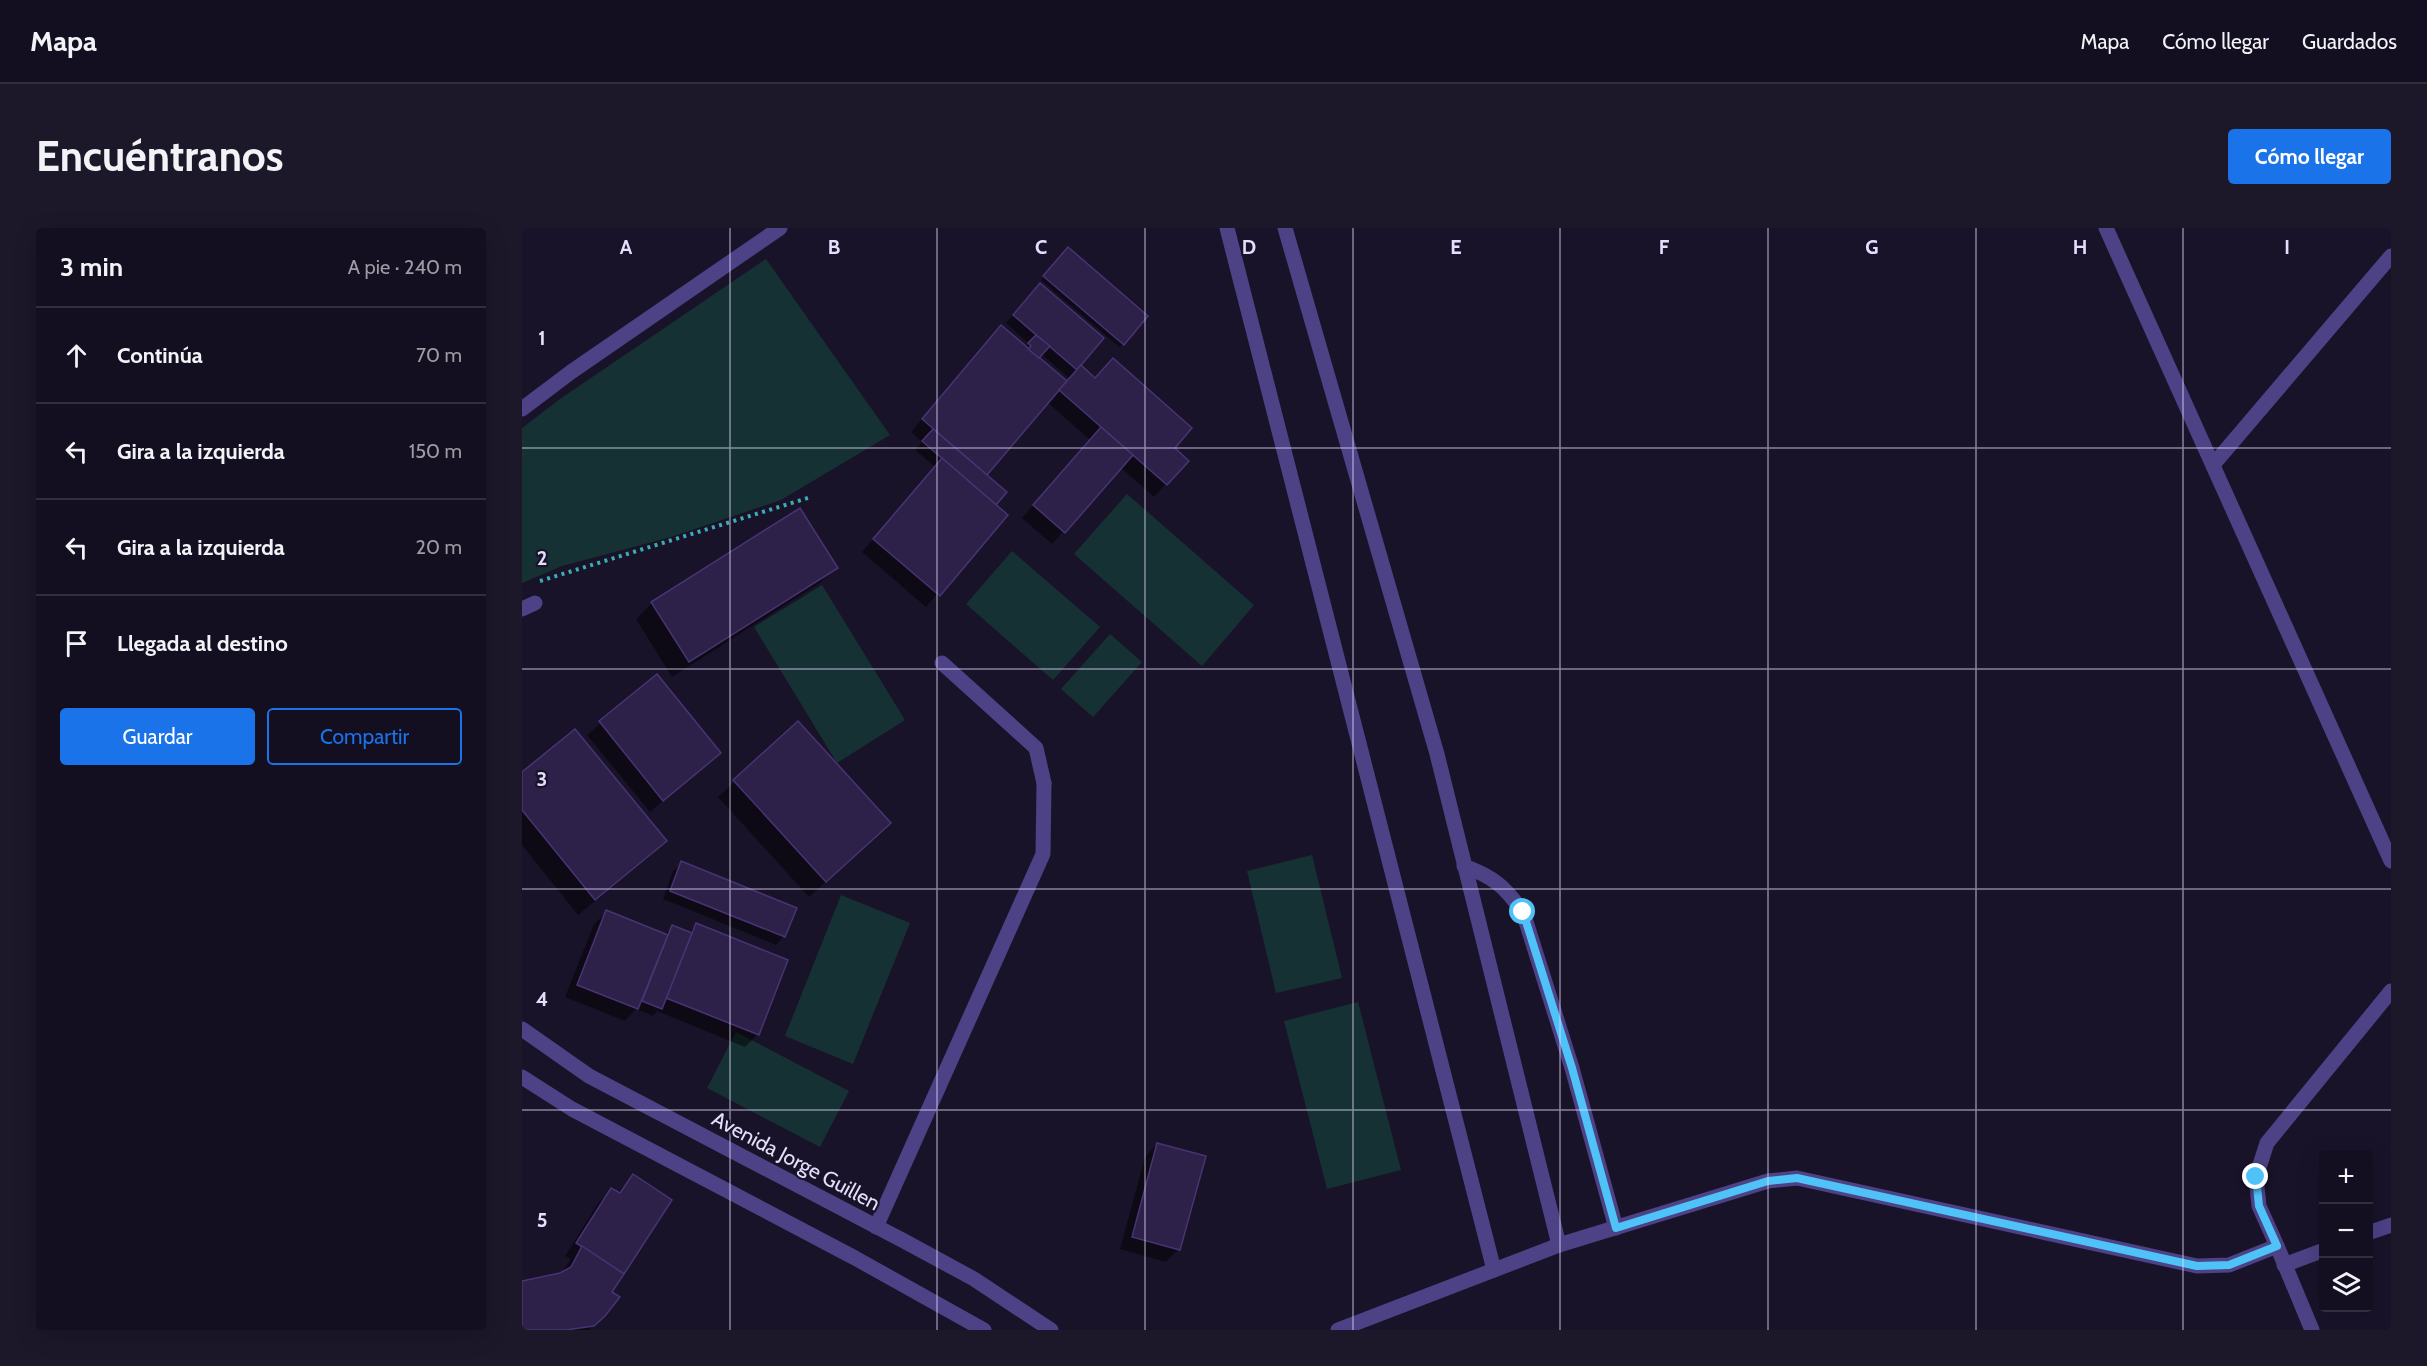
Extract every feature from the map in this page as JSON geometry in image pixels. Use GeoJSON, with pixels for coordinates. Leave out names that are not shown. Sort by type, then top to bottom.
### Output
{"type":"FeatureCollection","features":[{"type":"Feature","properties":{"kind":"street"},"geometry":{"type":"LineString","coordinates":[[522,409],[571,372],[780,228]]}},
{"type":"Feature","properties":{"kind":"street"},"geometry":{"type":"LineString","coordinates":[[1227,228],[1494,1270]]}},
{"type":"Feature","properties":{"kind":"street"},"geometry":{"type":"LineString","coordinates":[[1285,228],[1437,754],[1559,1245]]}},
{"type":"Feature","properties":{"kind":"street"},"geometry":{"type":"LineString","coordinates":[[2106,228],[2391,861]]}},
{"type":"Feature","properties":{"kind":"street"},"geometry":{"type":"LineString","coordinates":[[2212,465],[2391,256]]}},
{"type":"Feature","properties":{"kind":"street"},"geometry":{"type":"LineString","coordinates":[[876,1227],[1043,854],[1044,783],[1036,748],[942,663]]}},
{"type":"Feature","properties":{"kind":"street"},"geometry":{"type":"LineString","coordinates":[[1464,866],[1488,875],[1509,891],[1523,912],[1572,1068],[1616,1228]]}},
{"type":"Feature","properties":{"kind":"street"},"geometry":{"type":"LineString","coordinates":[[2312,1330],[2259,1206],[2256,1177],[2267,1143],[2391,991]]}},
{"type":"Feature","properties":{"kind":"street","name":"Avenida Jorge Guillen"},"geometry":{"type":"LineString","coordinates":[[522,1029],[589,1076],[974,1280],[1051,1330]]}},
{"type":"Feature","properties":{"kind":"street"},"geometry":{"type":"LineString","coordinates":[[522,1077],[572,1109],[855,1258],[984,1330]]}},
{"type":"Feature","properties":{"kind":"street"},"geometry":{"type":"LineString","coordinates":[[1338,1330],[1559,1245],[1768,1181],[1797,1178],[2197,1266],[2229,1265],[2277,1246]]}},
{"type":"Feature","properties":{"kind":"street"},"geometry":{"type":"LineString","coordinates":[[2373,1231],[2391,1225]]}},
{"type":"Feature","properties":{"kind":"street"},"geometry":{"type":"LineString","coordinates":[[2284,1265],[2319,1252]]}},
{"type":"Feature","properties":{"kind":"path"},"geometry":{"type":"LineString","coordinates":[[528,606],[531,584],[811,497]]}},
{"type":"Feature","properties":{"kind":"green space"},"geometry":{"type":"Polygon","coordinates":[[[766,259],[890,435],[781,500],[671,537],[562,566],[522,583],[522,428],[560,399],[766,259]]]}},
{"type":"Feature","properties":{"kind":"green space"},"geometry":{"type":"Polygon","coordinates":[[[1127,494],[1254,605],[1202,666],[1074,554],[1127,494]]]}},
{"type":"Feature","properties":{"kind":"green space"},"geometry":{"type":"Polygon","coordinates":[[[1012,551],[1100,627],[1053,680],[966,604],[1012,551]]]}},
{"type":"Feature","properties":{"kind":"green space"},"geometry":{"type":"Polygon","coordinates":[[[822,585],[905,720],[837,763],[754,627],[822,585]]]}},
{"type":"Feature","properties":{"kind":"green space"},"geometry":{"type":"Polygon","coordinates":[[[1110,634],[1142,662],[1093,717],[1061,689],[1110,634]]]}},
{"type":"Feature","properties":{"kind":"green space"},"geometry":{"type":"Polygon","coordinates":[[[1312,855],[1342,978],[1276,993],[1247,871],[1312,855]]]}},
{"type":"Feature","properties":{"kind":"green space"},"geometry":{"type":"Polygon","coordinates":[[[841,895],[910,923],[853,1064],[785,1036],[841,895]]]}},
{"type":"Feature","properties":{"kind":"green space"},"geometry":{"type":"Polygon","coordinates":[[[1358,1002],[1401,1170],[1327,1189],[1284,1021],[1358,1002]]]}},
{"type":"Feature","properties":{"kind":"green space"},"geometry":{"type":"Polygon","coordinates":[[[736,1032],[849,1091],[820,1147],[707,1088],[736,1032]]]}},
{"type":"Feature","properties":{"kind":"building"},"geometry":{"type":"Polygon","coordinates":[[[1068,247],[1148,316],[1124,345],[1043,276],[1068,247]]]}},
{"type":"Feature","properties":{"kind":"building"},"geometry":{"type":"Polygon","coordinates":[[[1040,283],[1104,338],[1077,370],[1013,315],[1040,283]]]}},
{"type":"Feature","properties":{"kind":"building"},"geometry":{"type":"Polygon","coordinates":[[[1001,325],[1067,381],[987,475],[922,419],[1001,325]]]}},
{"type":"Feature","properties":{"kind":"building"},"geometry":{"type":"Polygon","coordinates":[[[1036,335],[1050,346],[1039,358],[1028,349],[1031,346],[1028,343],[1036,335]]]}},
{"type":"Feature","properties":{"kind":"building"},"geometry":{"type":"Polygon","coordinates":[[[1113,358],[1192,428],[1175,448],[1189,461],[1167,485],[1059,390],[1081,365],[1095,378],[1113,358]]]}},
{"type":"Feature","properties":{"kind":"building"},"geometry":{"type":"Polygon","coordinates":[[[1101,427],[1133,455],[1065,533],[1033,505],[1101,427]]]}},
{"type":"Feature","properties":{"kind":"building"},"geometry":{"type":"Polygon","coordinates":[[[933,429],[1007,492],[996,505],[922,441],[933,429]]]}},
{"type":"Feature","properties":{"kind":"building"},"geometry":{"type":"Polygon","coordinates":[[[942,458],[1008,515],[940,596],[873,539],[942,458]]]}},
{"type":"Feature","properties":{"kind":"building"},"geometry":{"type":"Polygon","coordinates":[[[800,508],[838,568],[689,662],[651,602],[800,508]]]}},
{"type":"Feature","properties":{"kind":"building"},"geometry":{"type":"Polygon","coordinates":[[[657,674],[721,753],[663,801],[599,721],[657,674]]]}},
{"type":"Feature","properties":{"kind":"building"},"geometry":{"type":"Polygon","coordinates":[[[798,721],[891,823],[826,882],[733,780],[798,721]]]}},
{"type":"Feature","properties":{"kind":"building"},"geometry":{"type":"Polygon","coordinates":[[[575,729],[667,841],[595,900],[522,810],[522,772],[575,729]]]}},
{"type":"Feature","properties":{"kind":"building"},"geometry":{"type":"Polygon","coordinates":[[[681,861],[797,908],[785,937],[670,891],[681,861]]]}},
{"type":"Feature","properties":{"kind":"building"},"geometry":{"type":"Polygon","coordinates":[[[606,910],[668,935],[638,1009],[577,985],[606,910]]]}},
{"type":"Feature","properties":{"kind":"building"},"geometry":{"type":"Polygon","coordinates":[[[696,923],[788,960],[759,1035],[666,998],[696,923]]]}},
{"type":"Feature","properties":{"kind":"building"},"geometry":{"type":"Polygon","coordinates":[[[672,925],[692,933],[662,1009],[642,1001],[672,925]]]}},
{"type":"Feature","properties":{"kind":"building"},"geometry":{"type":"Polygon","coordinates":[[[1157,1143],[1206,1156],[1180,1250],[1132,1237],[1157,1143]]]}},
{"type":"Feature","properties":{"kind":"building"},"geometry":{"type":"Polygon","coordinates":[[[633,1174],[672,1200],[624,1274],[576,1243],[611,1188],[620,1193],[633,1174]]]}},
{"type":"Feature","properties":{"kind":"building"},"geometry":{"type":"Polygon","coordinates":[[[582,1246],[624,1274],[612,1292],[620,1297],[594,1326],[566,1330],[522,1330],[522,1281],[560,1273],[571,1267],[582,1246]]]}},
{"type":"Feature","properties":{"kind":"route"},"geometry":{"type":"LineString","coordinates":[[1523,912],[1572,1068],[1616,1228],[1768,1181],[1797,1178],[2197,1266],[2229,1265],[2277,1246],[2259,1206],[2256,1177]]}}]}
